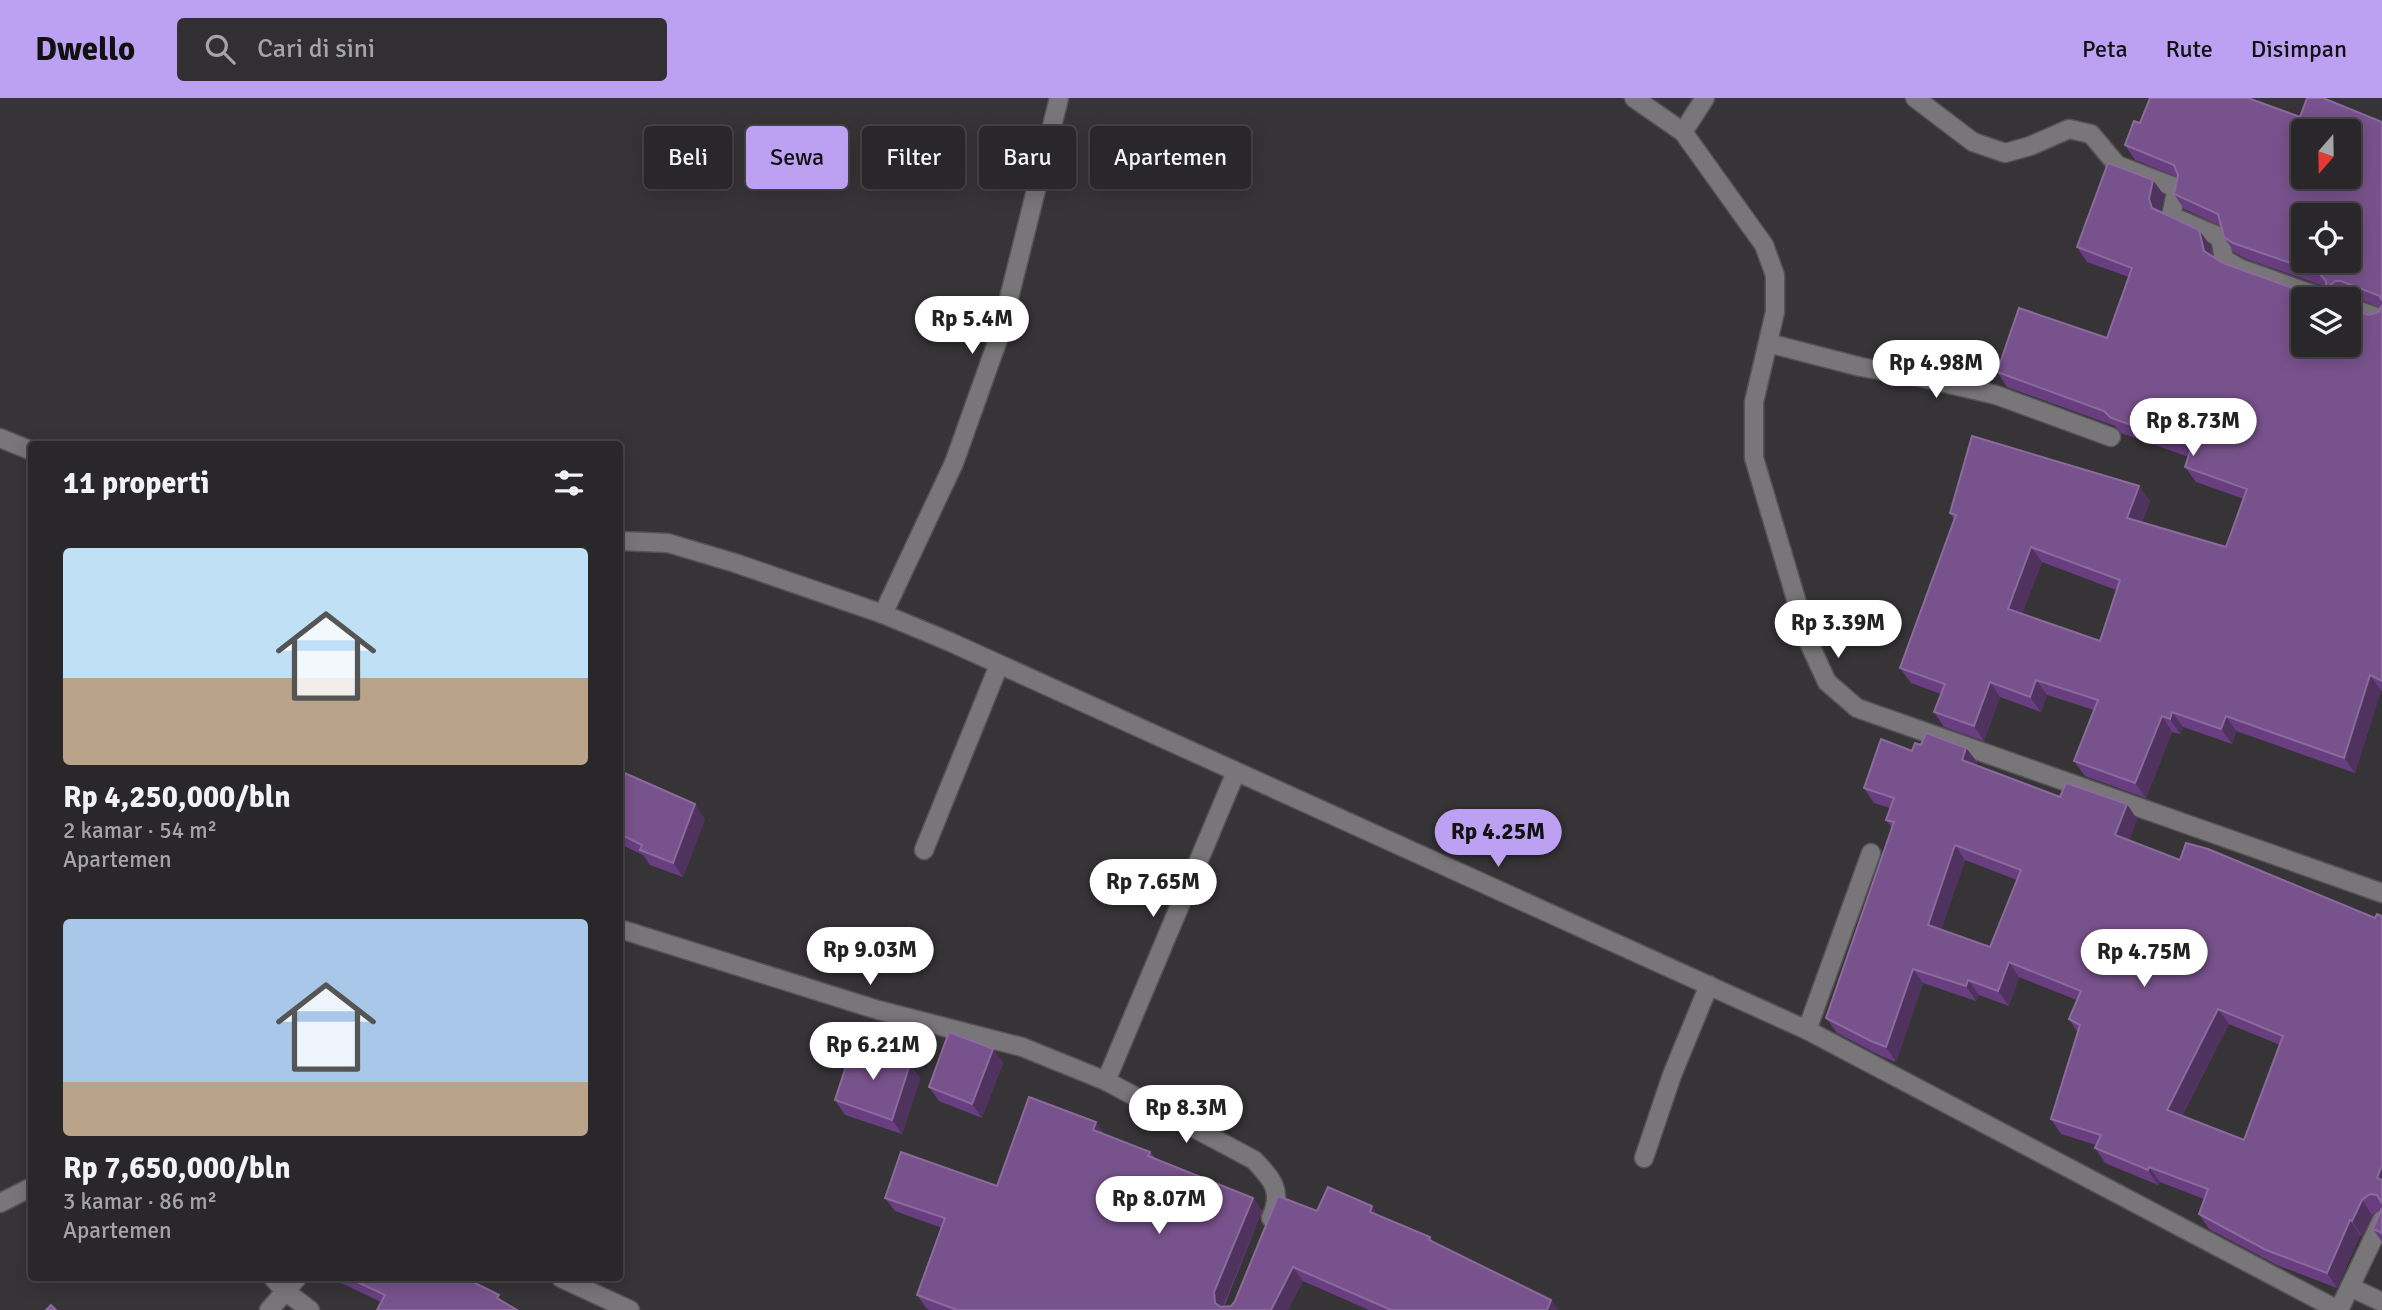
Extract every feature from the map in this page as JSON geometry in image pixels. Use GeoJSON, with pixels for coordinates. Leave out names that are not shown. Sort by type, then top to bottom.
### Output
{"type":"FeatureCollection","features":[{"type":"Feature","properties":{"kind":"street"},"geometry":{"type":"LineString","coordinates":[[883,614],[954,463],[1000,334],[1059,98]]}},
{"type":"Feature","properties":{"kind":"street"},"geometry":{"type":"LineString","coordinates":[[1634,98],[1683,132],[1764,245],[1775,275],[1775,312],[1754,402],[1754,458],[1809,643],[1827,682],[1857,708],[2382,893]]}},
{"type":"Feature","properties":{"kind":"street"},"geometry":{"type":"LineString","coordinates":[[1683,132],[1705,98]]}},
{"type":"Feature","properties":{"kind":"street"},"geometry":{"type":"LineString","coordinates":[[1915,98],[1973,142],[2005,152],[2031,146],[2070,128],[2091,134],[2117,165],[2177,188],[2171,216],[2220,237],[2224,259],[2239,268],[2292,287]]}},
{"type":"Feature","properties":{"kind":"street"},"geometry":{"type":"LineString","coordinates":[[2361,312],[2382,319]]}},
{"type":"Feature","properties":{"kind":"street"},"geometry":{"type":"LineString","coordinates":[[1768,343],[1860,367],[1919,376],[1996,395],[2111,437]]}},
{"type":"Feature","properties":{"kind":"street"},"geometry":{"type":"LineString","coordinates":[[0,438],[28,449]]}},
{"type":"Feature","properties":{"kind":"street"},"geometry":{"type":"LineString","coordinates":[[623,541],[668,543],[736,563],[883,614],[999,665],[1807,1030],[2339,1310],[2382,1220]]}},
{"type":"Feature","properties":{"kind":"street"},"geometry":{"type":"LineString","coordinates":[[924,850],[999,665]]}},
{"type":"Feature","properties":{"kind":"street"},"geometry":{"type":"LineString","coordinates":[[1106,1081],[1236,772]]}},
{"type":"Feature","properties":{"kind":"street"},"geometry":{"type":"LineString","coordinates":[[1807,1030],[1871,853]]}},
{"type":"Feature","properties":{"kind":"street"},"geometry":{"type":"LineString","coordinates":[[623,930],[878,1010],[1022,1047],[1106,1081],[1254,1160],[1273,1180],[1278,1203],[1263,1238]]}},
{"type":"Feature","properties":{"kind":"street"},"geometry":{"type":"LineString","coordinates":[[1644,1158],[1672,1075],[1709,985]]}},
{"type":"Feature","properties":{"kind":"street"},"geometry":{"type":"LineString","coordinates":[[0,1203],[28,1189]]}},
{"type":"Feature","properties":{"kind":"street"},"geometry":{"type":"LineString","coordinates":[[567,1281],[630,1310]]}},
{"type":"Feature","properties":{"kind":"street"},"geometry":{"type":"LineString","coordinates":[[269,1310],[285,1282],[310,1310]]}},
{"type":"Feature","properties":{"kind":"street"},"geometry":{"type":"LineString","coordinates":[[2350,1287],[2382,1302]]}},
{"type":"Feature","properties":{"kind":"building"},"geometry":{"type":"Polygon","coordinates":[[[2150,98],[2248,98],[2300,117],[2307,98],[2323,98],[2382,122],[2382,301],[2380,296],[2341,281],[2335,281],[2326,287],[2326,281],[2319,273],[2361,273],[2361,203],[2291,203],[2291,263],[2233,243],[2224,237],[2218,214],[2174,194],[2178,175],[2174,165],[2125,145],[2134,121],[2140,123],[2150,98]]]}},
{"type":"Feature","properties":{"kind":"building"},"geometry":{"type":"Polygon","coordinates":[[[2108,163],[2153,180],[2149,199],[2152,208],[2199,230],[2204,251],[2223,263],[2291,287],[2291,357],[2361,357],[2361,312],[2368,315],[2379,312],[2382,305],[2382,681],[2370,675],[2344,758],[2226,716],[2221,729],[2172,712],[2170,719],[2162,716],[2135,783],[2074,761],[2098,700],[2036,680],[2030,697],[1990,682],[1974,726],[1934,712],[1945,684],[1900,668],[1956,515],[1950,513],[1972,436],[2139,486],[2127,518],[2226,547],[2247,489],[2185,467],[2192,446],[2111,418],[2104,411],[1997,372],[2019,308],[2107,338],[2132,268],[2077,247],[2108,163]],[[2031,547],[2008,609],[2100,641],[2120,580],[2031,547]]]}},
{"type":"Feature","properties":{"kind":"building"},"geometry":{"type":"Polygon","coordinates":[[[1926,733],[1966,748],[1962,760],[2060,797],[2066,783],[2127,804],[2115,835],[2180,860],[2186,843],[2208,849],[2375,918],[2377,914],[2382,916],[2382,1165],[2377,1178],[2382,1180],[2382,1203],[2377,1195],[2370,1194],[2362,1200],[2352,1221],[2350,1220],[2327,1273],[2266,1250],[2199,1214],[2208,1189],[2149,1167],[2148,1170],[2095,1148],[2101,1135],[2051,1119],[2080,1025],[2069,1019],[2081,991],[2009,962],[1998,991],[1968,980],[1966,986],[1913,969],[1886,1047],[1826,1018],[1894,822],[1886,820],[1894,798],[1864,788],[1881,739],[1912,751],[1915,743],[1921,745],[1926,733]],[[1955,845],[1928,925],[1990,947],[2021,870],[1955,845]],[[2218,1009],[2167,1110],[2244,1140],[2283,1036],[2218,1009]]]}},
{"type":"Feature","properties":{"kind":"building"},"geometry":{"type":"Polygon","coordinates":[[[623,772],[695,804],[673,863],[640,850],[642,845],[623,836],[623,772]]]}},
{"type":"Feature","properties":{"kind":"building"},"geometry":{"type":"Polygon","coordinates":[[[949,1032],[993,1049],[972,1104],[929,1087],[949,1032]]]}},
{"type":"Feature","properties":{"kind":"building"},"geometry":{"type":"Polygon","coordinates":[[[853,1045],[910,1064],[892,1120],[835,1100],[853,1045]]]}},
{"type":"Feature","properties":{"kind":"building"},"geometry":{"type":"Polygon","coordinates":[[[1029,1097],[1096,1122],[1093,1130],[1150,1152],[1148,1156],[1253,1198],[1214,1292],[1215,1303],[1221,1307],[1231,1306],[1235,1301],[1278,1196],[1317,1211],[1328,1187],[1372,1206],[1370,1212],[1430,1237],[1429,1240],[1551,1300],[1547,1310],[1391,1310],[1293,1267],[1271,1310],[957,1310],[917,1295],[945,1218],[885,1198],[901,1152],[997,1186],[1029,1097]]]}},
{"type":"Feature","properties":{"kind":"building"},"geometry":{"type":"Polygon","coordinates":[[[2382,1208],[2382,1233],[2373,1229],[2382,1208]]]}},
{"type":"Feature","properties":{"kind":"building"},"geometry":{"type":"Polygon","coordinates":[[[355,1281],[471,1281],[499,1295],[497,1298],[517,1310],[377,1310],[385,1295],[355,1281]]]}}]}
